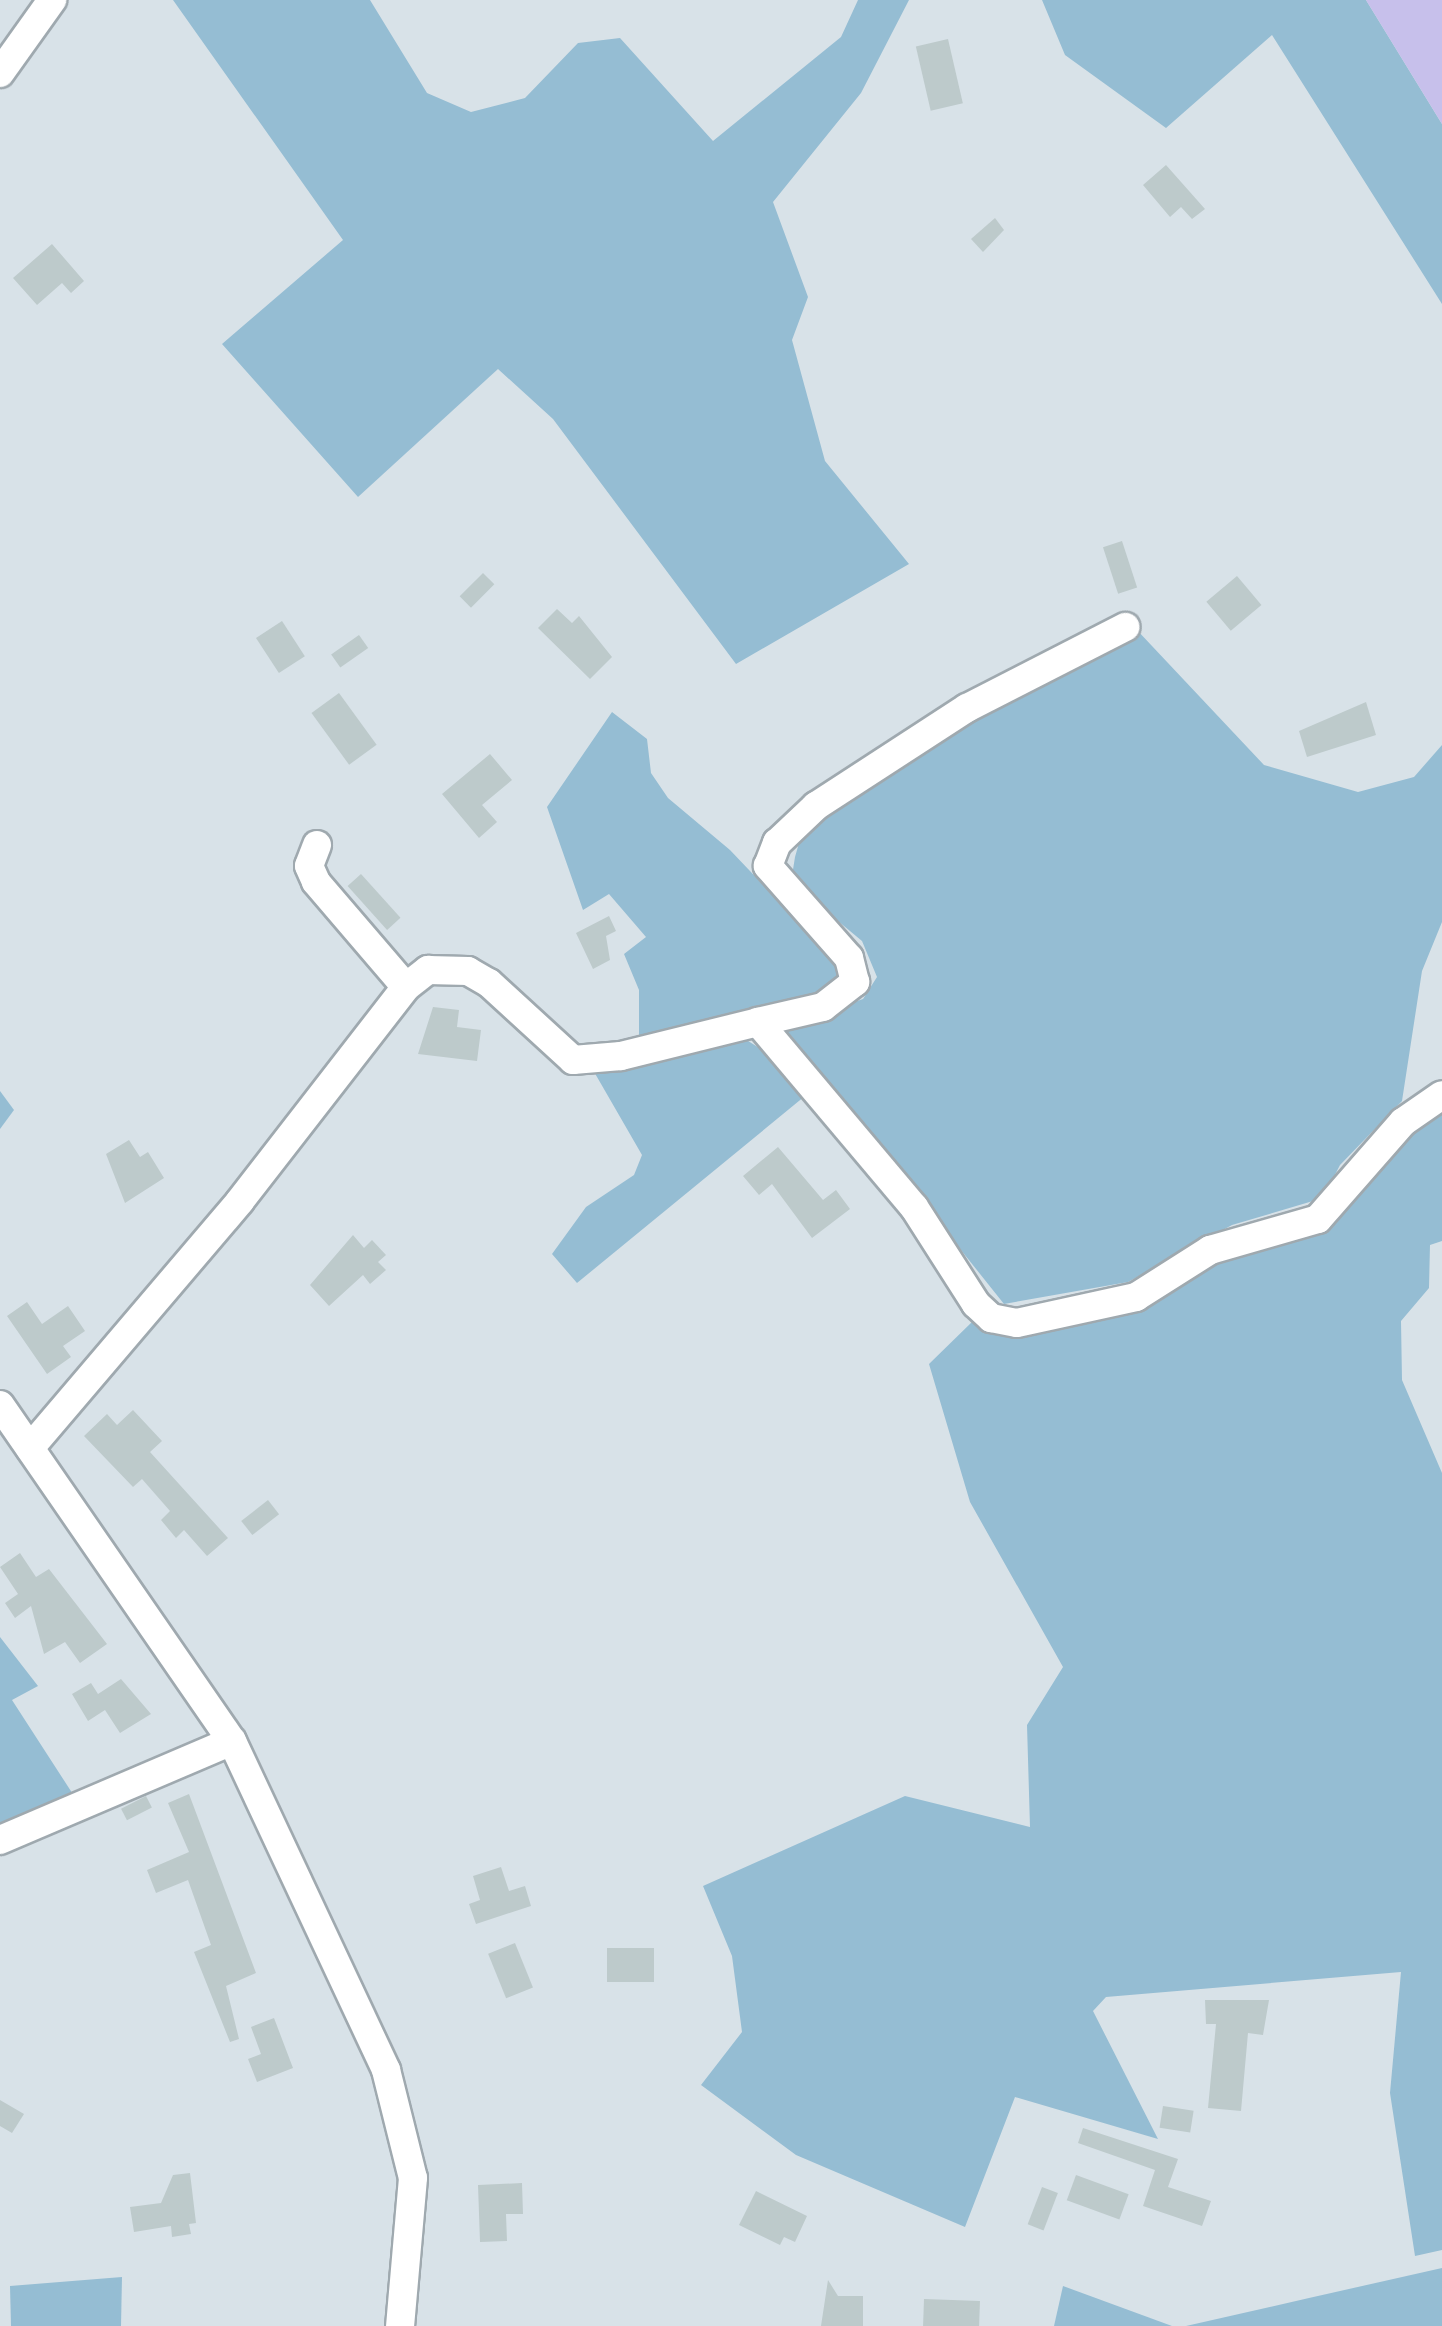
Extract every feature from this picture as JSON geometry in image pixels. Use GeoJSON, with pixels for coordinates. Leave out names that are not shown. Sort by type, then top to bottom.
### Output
{"type":"FeatureCollection","features":[{"type":"Feature","properties":{"kind":"street"},"geometry":{"type":"LineString","coordinates":[[0,73],[52,0]]}},
{"type":"Feature","properties":{"kind":"street"},"geometry":{"type":"LineString","coordinates":[[30,1448],[240,1201],[406,987],[428,970],[468,971],[573,1060],[587,1061],[831,1004],[855,982],[849,958],[774,877],[768,866],[777,843],[816,806],[967,708],[1125,627]]}},
{"type":"Feature","properties":{"kind":"street"},"geometry":{"type":"LineString","coordinates":[[317,845],[309,866],[316,882],[406,987]]}},
{"type":"Feature","properties":{"kind":"street"},"geometry":{"type":"LineString","coordinates":[[758,1022],[914,1207],[976,1304],[991,1318],[1017,1323],[1136,1297],[1210,1250],[1318,1219],[1403,1122],[1442,1095]]}},
{"type":"Feature","properties":{"kind":"street"},"geometry":{"type":"LineString","coordinates":[[0,1405],[232,1741],[386,2070],[413,2178],[400,2326]]}},
{"type":"Feature","properties":{"kind":"street"},"geometry":{"type":"LineString","coordinates":[[0,1840],[232,1741]]}},
{"type":"Feature","properties":{"kind":"shaded area"},"geometry":{"type":"Polygon","coordinates":[[[173,0],[370,0],[427,93],[471,112],[525,98],[578,43],[620,38],[713,141],[841,37],[858,0],[909,0],[861,93],[773,202],[808,297],[792,340],[825,461],[909,564],[736,664],[553,419],[498,369],[358,497],[222,344],[343,240],[173,0]]]}},
{"type":"Feature","properties":{"kind":"shaded area"},"geometry":{"type":"Polygon","coordinates":[[[1042,0],[1366,0],[1442,124],[1442,304],[1272,35],[1166,128],[1065,55],[1042,0]]]}},
{"type":"Feature","properties":{"kind":"shaded area"},"geometry":{"type":"Polygon","coordinates":[[[1366,0],[1442,0],[1442,124],[1366,0]]]}},
{"type":"Feature","properties":{"kind":"shaded area"},"geometry":{"type":"Polygon","coordinates":[[[1136,629],[1264,765],[1358,792],[1414,777],[1442,745],[1442,922],[1422,971],[1402,1101],[1340,1165],[1323,1198],[1232,1225],[1128,1282],[1004,1304],[783,1027],[863,999],[877,977],[862,941],[791,882],[795,857],[801,836],[860,788],[1136,629]]]}},
{"type":"Feature","properties":{"kind":"shaded area"},"geometry":{"type":"Polygon","coordinates":[[[612,712],[647,739],[651,773],[668,798],[730,850],[832,957],[839,975],[824,992],[639,1042],[639,990],[624,954],[646,937],[609,894],[583,910],[547,807],[612,712]]]}},
{"type":"Feature","properties":{"kind":"shaded area"},"geometry":{"type":"Polygon","coordinates":[[[737,1034],[772,1056],[805,1096],[577,1283],[552,1254],[586,1207],[634,1175],[642,1155],[593,1070],[737,1034]]]}},
{"type":"Feature","properties":{"kind":"shaded area"},"geometry":{"type":"Polygon","coordinates":[[[0,1091],[14,1110],[0,1129],[0,1091]]]}},
{"type":"Feature","properties":{"kind":"shaded area"},"geometry":{"type":"Polygon","coordinates":[[[1442,1105],[1442,1241],[1430,1245],[1429,1288],[1401,1321],[1402,1380],[1442,1473],[1442,2250],[1415,2256],[1390,2093],[1401,1972],[1106,1997],[1093,2011],[1158,2139],[1015,2097],[965,2227],[796,2155],[701,2085],[742,2032],[732,1956],[703,1886],[905,1796],[1030,1827],[1027,1725],[1063,1667],[970,1502],[929,1364],[973,1321],[1004,1335],[1086,1323],[1135,1304],[1223,1251],[1314,1227],[1442,1105]]]}},
{"type":"Feature","properties":{"kind":"shaded area"},"geometry":{"type":"Polygon","coordinates":[[[0,1637],[38,1686],[12,1700],[78,1802],[0,1831],[0,1637]]]}},
{"type":"Feature","properties":{"kind":"shaded area"},"geometry":{"type":"Polygon","coordinates":[[[1442,2268],[1442,2326],[1186,2326],[1309,2298],[1442,2268]]]}},
{"type":"Feature","properties":{"kind":"shaded area"},"geometry":{"type":"Polygon","coordinates":[[[122,2277],[121,2326],[11,2326],[10,2286],[122,2277]]]}},
{"type":"Feature","properties":{"kind":"shaded area"},"geometry":{"type":"Polygon","coordinates":[[[1063,2286],[1172,2326],[1054,2326],[1063,2286]]]}},
{"type":"Feature","properties":{"kind":"building"},"geometry":{"type":"Polygon","coordinates":[[[948,39],[963,103],[931,111],[916,46],[948,39]]]}},
{"type":"Feature","properties":{"kind":"building"},"geometry":{"type":"Polygon","coordinates":[[[1166,165],[1205,209],[1192,219],[1181,207],[1170,217],[1143,185],[1166,165]]]}},
{"type":"Feature","properties":{"kind":"building"},"geometry":{"type":"Polygon","coordinates":[[[995,218],[1004,230],[983,252],[971,239],[995,218]]]}},
{"type":"Feature","properties":{"kind":"building"},"geometry":{"type":"Polygon","coordinates":[[[52,244],[84,281],[71,293],[62,283],[37,305],[13,278],[52,244]]]}},
{"type":"Feature","properties":{"kind":"building"},"geometry":{"type":"Polygon","coordinates":[[[1122,541],[1137,588],[1118,594],[1103,547],[1122,541]]]}},
{"type":"Feature","properties":{"kind":"building"},"geometry":{"type":"Polygon","coordinates":[[[483,573],[494,584],[471,608],[460,596],[483,573]]]}},
{"type":"Feature","properties":{"kind":"building"},"geometry":{"type":"Polygon","coordinates":[[[1237,576],[1261,605],[1231,631],[1206,602],[1237,576]]]}},
{"type":"Feature","properties":{"kind":"building"},"geometry":{"type":"Polygon","coordinates":[[[557,609],[572,623],[579,616],[612,657],[590,679],[538,628],[557,609]]]}},
{"type":"Feature","properties":{"kind":"building"},"geometry":{"type":"Polygon","coordinates":[[[282,621],[305,656],[279,673],[256,638],[282,621]]]}},
{"type":"Feature","properties":{"kind":"building"},"geometry":{"type":"Polygon","coordinates":[[[359,635],[368,648],[340,668],[331,655],[359,635]]]}},
{"type":"Feature","properties":{"kind":"building"},"geometry":{"type":"Polygon","coordinates":[[[339,693],[377,745],[349,765],[311,713],[339,693]]]}},
{"type":"Feature","properties":{"kind":"building"},"geometry":{"type":"Polygon","coordinates":[[[1366,702],[1376,735],[1307,757],[1299,731],[1366,702]]]}},
{"type":"Feature","properties":{"kind":"building"},"geometry":{"type":"Polygon","coordinates":[[[490,754],[512,780],[482,805],[497,822],[479,838],[442,794],[490,754]]]}},
{"type":"Feature","properties":{"kind":"building"},"geometry":{"type":"Polygon","coordinates":[[[361,874],[400,918],[387,930],[348,886],[361,874]]]}},
{"type":"Feature","properties":{"kind":"building"},"geometry":{"type":"Polygon","coordinates":[[[609,916],[616,931],[606,936],[610,960],[593,969],[576,933],[609,916]]]}},
{"type":"Feature","properties":{"kind":"building"},"geometry":{"type":"Polygon","coordinates":[[[433,1007],[459,1010],[457,1027],[481,1030],[477,1061],[418,1054],[433,1007]]]}},
{"type":"Feature","properties":{"kind":"building"},"geometry":{"type":"Polygon","coordinates":[[[129,1140],[140,1157],[148,1152],[164,1178],[125,1203],[106,1154],[129,1140]]]}},
{"type":"Feature","properties":{"kind":"building"},"geometry":{"type":"Polygon","coordinates":[[[778,1147],[823,1200],[836,1190],[850,1209],[812,1238],[772,1184],[759,1195],[743,1176],[778,1147]]]}},
{"type":"Feature","properties":{"kind":"building"},"geometry":{"type":"Polygon","coordinates":[[[353,1235],[364,1248],[372,1240],[386,1255],[378,1262],[386,1270],[370,1284],[363,1275],[329,1306],[310,1285],[353,1235]]]}},
{"type":"Feature","properties":{"kind":"building"},"geometry":{"type":"Polygon","coordinates":[[[27,1302],[42,1324],[68,1306],[85,1331],[63,1346],[71,1357],[47,1374],[7,1316],[27,1302]]]}},
{"type":"Feature","properties":{"kind":"building"},"geometry":{"type":"Polygon","coordinates":[[[133,1410],[162,1441],[150,1452],[228,1538],[207,1556],[184,1530],[176,1538],[161,1520],[170,1511],[142,1479],[133,1487],[84,1436],[107,1414],[117,1425],[133,1410]]]}},
{"type":"Feature","properties":{"kind":"building"},"geometry":{"type":"Polygon","coordinates":[[[268,1500],[279,1514],[252,1535],[241,1521],[268,1500]]]}},
{"type":"Feature","properties":{"kind":"building"},"geometry":{"type":"Polygon","coordinates":[[[20,1553],[36,1577],[49,1569],[107,1644],[80,1663],[65,1642],[44,1654],[31,1606],[15,1618],[5,1603],[18,1594],[0,1567],[20,1553]]]}},
{"type":"Feature","properties":{"kind":"building"},"geometry":{"type":"Polygon","coordinates":[[[121,1679],[151,1714],[120,1733],[105,1710],[88,1721],[72,1694],[91,1683],[98,1694],[121,1679]]]}},
{"type":"Feature","properties":{"kind":"building"},"geometry":{"type":"Polygon","coordinates":[[[189,1794],[256,1973],[226,1986],[239,2039],[230,2042],[194,1952],[211,1945],[188,1880],[156,1893],[147,1870],[189,1852],[168,1803],[189,1794]]]}},
{"type":"Feature","properties":{"kind":"building"},"geometry":{"type":"Polygon","coordinates":[[[146,1796],[152,1808],[127,1820],[121,1809],[146,1796]]]}},
{"type":"Feature","properties":{"kind":"building"},"geometry":{"type":"Polygon","coordinates":[[[501,1867],[509,1891],[525,1886],[531,1906],[476,1924],[469,1904],[480,1900],[473,1876],[501,1867]]]}},
{"type":"Feature","properties":{"kind":"building"},"geometry":{"type":"Polygon","coordinates":[[[515,1943],[533,1988],[506,1998],[488,1954],[515,1943]]]}},
{"type":"Feature","properties":{"kind":"building"},"geometry":{"type":"Polygon","coordinates":[[[607,1948],[654,1948],[654,1982],[607,1982],[607,1948]]]}},
{"type":"Feature","properties":{"kind":"building"},"geometry":{"type":"Polygon","coordinates":[[[1205,2000],[1269,2000],[1263,2035],[1248,2033],[1241,2111],[1208,2108],[1216,2024],[1206,2024],[1205,2000]]]}},
{"type":"Feature","properties":{"kind":"building"},"geometry":{"type":"Polygon","coordinates":[[[274,2018],[293,2068],[257,2082],[248,2059],[261,2054],[251,2027],[274,2018]]]}},
{"type":"Feature","properties":{"kind":"building"},"geometry":{"type":"Polygon","coordinates":[[[0,2100],[24,2114],[12,2133],[0,2126],[0,2100]]]}},
{"type":"Feature","properties":{"kind":"building"},"geometry":{"type":"Polygon","coordinates":[[[1163,2106],[1194,2111],[1190,2133],[1160,2128],[1163,2106]]]}},
{"type":"Feature","properties":{"kind":"building"},"geometry":{"type":"Polygon","coordinates":[[[1083,2128],[1178,2159],[1168,2187],[1211,2201],[1202,2226],[1143,2206],[1155,2170],[1078,2143],[1083,2128]]]}},
{"type":"Feature","properties":{"kind":"building"},"geometry":{"type":"Polygon","coordinates":[[[190,2173],[196,2223],[189,2224],[191,2234],[172,2237],[171,2226],[134,2232],[130,2207],[161,2203],[173,2175],[190,2173]]]}},
{"type":"Feature","properties":{"kind":"building"},"geometry":{"type":"Polygon","coordinates":[[[1076,2175],[1129,2194],[1119,2220],[1067,2200],[1076,2175]]]}},
{"type":"Feature","properties":{"kind":"building"},"geometry":{"type":"Polygon","coordinates":[[[522,2183],[523,2214],[506,2214],[507,2241],[480,2242],[478,2185],[522,2183]]]}},
{"type":"Feature","properties":{"kind":"building"},"geometry":{"type":"Polygon","coordinates":[[[1042,2187],[1058,2193],[1044,2230],[1028,2224],[1042,2187]]]}},
{"type":"Feature","properties":{"kind":"building"},"geometry":{"type":"Polygon","coordinates":[[[756,2191],[807,2216],[795,2242],[784,2237],[780,2245],[739,2225],[756,2191]]]}},
{"type":"Feature","properties":{"kind":"building"},"geometry":{"type":"Polygon","coordinates":[[[828,2280],[838,2296],[863,2296],[863,2326],[821,2326],[828,2280]]]}},
{"type":"Feature","properties":{"kind":"building"},"geometry":{"type":"Polygon","coordinates":[[[924,2299],[980,2301],[979,2326],[923,2326],[924,2299]]]}}]}
